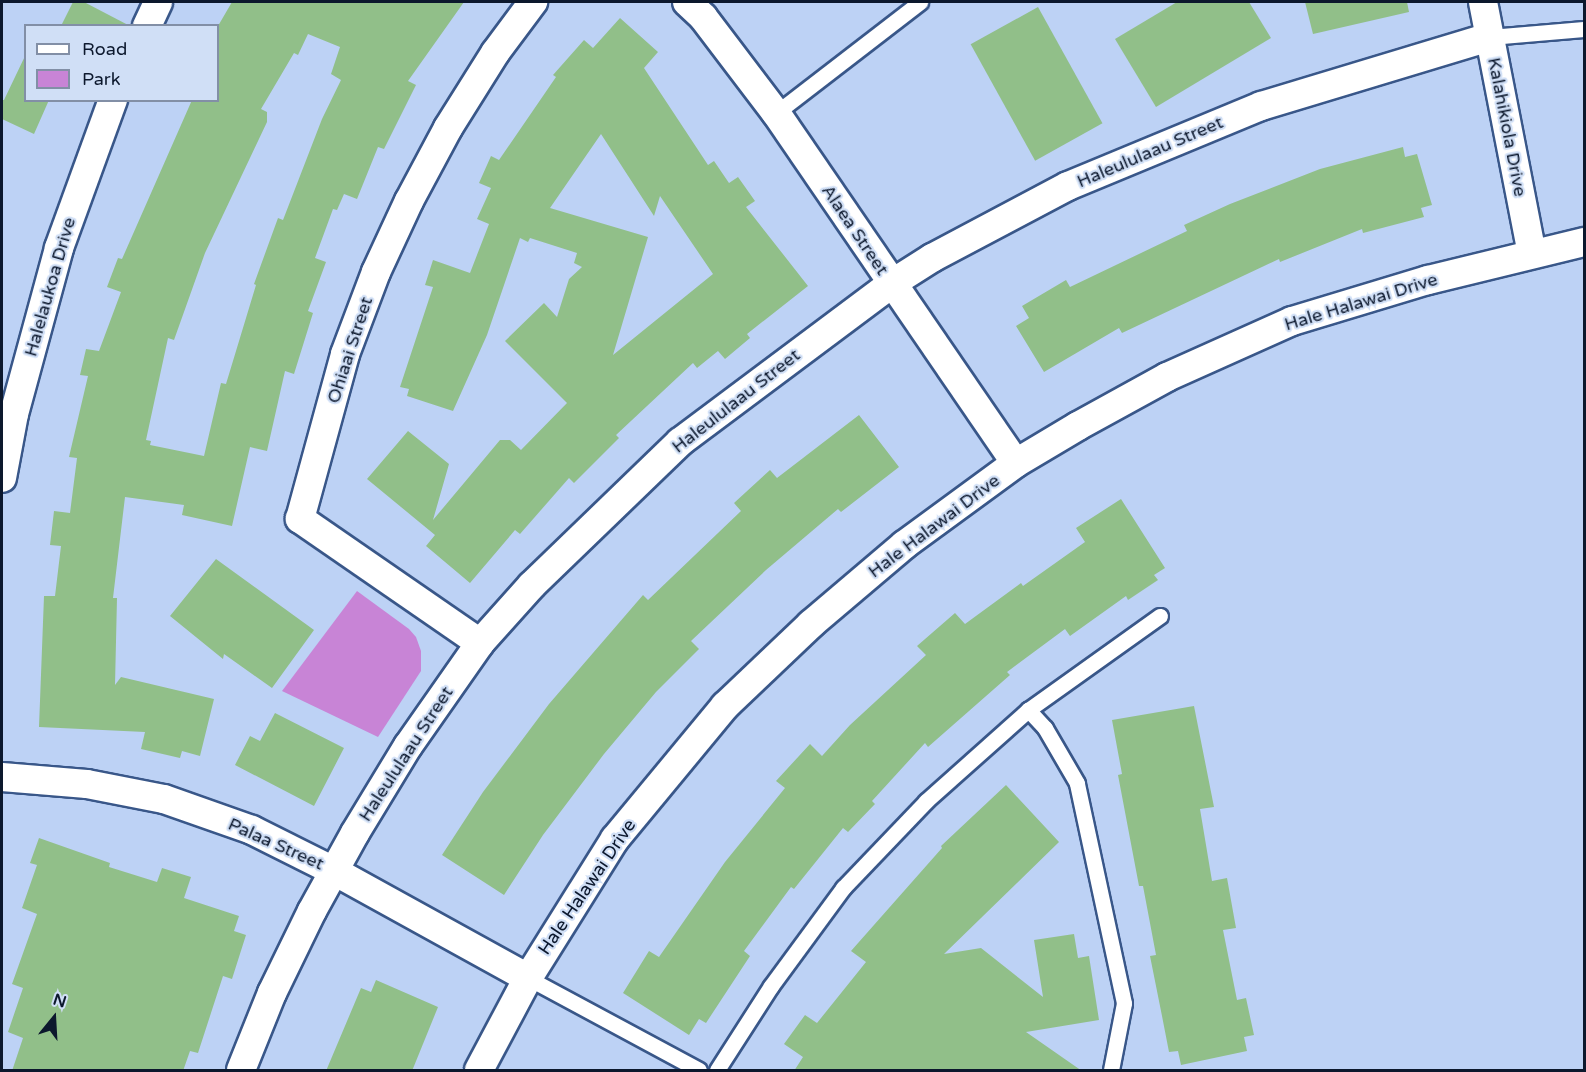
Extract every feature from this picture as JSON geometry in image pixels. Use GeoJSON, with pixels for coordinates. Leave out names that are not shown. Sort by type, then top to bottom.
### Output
{"type":"FeatureCollection","features":[{"type":"Feature","properties":{"kind":"street"},"geometry":{"type":"LineString","coordinates":[[148,24],[158,2]]}},
{"type":"Feature","properties":{"kind":"street","name":"Ohiaai Street"},"geometry":{"type":"LineString","coordinates":[[480,643],[300,519],[345,354],[376,272],[409,201],[448,128],[495,53],[533,2]]}},
{"type":"Feature","properties":{"kind":"street","name":"Alaea Street"},"geometry":{"type":"LineString","coordinates":[[687,2],[703,17],[776,113],[891,284],[1016,463]]}},
{"type":"Feature","properties":{"kind":"street","name":"Kalahikiola Drive"},"geometry":{"type":"LineString","coordinates":[[1483,2],[1532,252]]}},
{"type":"Feature","properties":{"kind":"street","name":"Haleululaau Street"},"geometry":{"type":"LineString","coordinates":[[241,1071],[272,993],[334,871],[408,746],[480,643],[532,585],[680,442],[891,284],[932,258],[1068,186],[1261,106],[1490,37]]}},
{"type":"Feature","properties":{"kind":"street","name":"Halelaukoa Drive"},"geometry":{"type":"LineString","coordinates":[[2,478],[14,414],[58,248],[112,102]]}},
{"type":"Feature","properties":{"kind":"street","name":"Hale Halawai Drive"},"geometry":{"type":"LineString","coordinates":[[479,1071],[528,978],[615,838],[725,706],[811,624],[904,545],[1016,463],[1167,377],[1292,321],[1428,280],[1532,252],[1584,242]]}},
{"type":"Feature","properties":{"kind":"street","name":"Palaa Street"},"geometry":{"type":"LineString","coordinates":[[2,777],[87,784],[164,799],[252,830],[334,871],[528,978]]}},
{"type":"Feature","properties":{"kind":"lane"},"geometry":{"type":"LineString","coordinates":[[776,113],[920,2]]}},
{"type":"Feature","properties":{"kind":"lane"},"geometry":{"type":"LineString","coordinates":[[1490,37],[1584,29]]}},
{"type":"Feature","properties":{"kind":"lane"},"geometry":{"type":"LineString","coordinates":[[717,1071],[771,986],[843,888],[926,801],[1028,710],[1160,616]]}},
{"type":"Feature","properties":{"kind":"lane"},"geometry":{"type":"LineString","coordinates":[[1028,710],[1045,728],[1077,783],[1124,1003],[1111,1071]]}},
{"type":"Feature","properties":{"kind":"lane"},"geometry":{"type":"LineString","coordinates":[[528,978],[699,1071]]}},
{"type":"Feature","properties":{"kind":"green space"},"geometry":{"type":"Polygon","coordinates":[[[357,591],[409,629],[416,637],[421,651],[421,671],[378,737],[282,691],[357,591]]]}},
{"type":"Feature","properties":{"kind":"building"},"geometry":{"type":"Polygon","coordinates":[[[73,2],[84,2],[126,24],[62,24],[73,2]]]}},
{"type":"Feature","properties":{"kind":"building"},"geometry":{"type":"Polygon","coordinates":[[[232,2],[464,2],[408,81],[416,85],[384,149],[378,147],[357,199],[344,194],[337,210],[333,209],[315,258],[326,262],[308,311],[313,313],[294,374],[285,371],[267,451],[250,447],[232,526],[182,515],[184,505],[125,497],[113,598],[117,598],[115,685],[121,677],[214,699],[200,756],[182,751],[180,758],[141,749],[145,732],[39,727],[44,596],[55,596],[61,546],[50,545],[54,511],[70,513],[77,458],[69,457],[88,376],[80,375],[86,349],[99,351],[121,292],[107,287],[118,258],[122,259],[191,102],[219,102],[219,24],[232,2]],[[308,34],[298,55],[294,53],[261,109],[267,112],[267,122],[205,253],[174,340],[168,338],[146,440],[151,441],[150,445],[204,456],[221,383],[226,384],[256,285],[254,284],[278,218],[283,220],[322,119],[341,80],[331,74],[340,47],[308,34]]]}},
{"type":"Feature","properties":{"kind":"building"},"geometry":{"type":"Polygon","coordinates":[[[1177,2],[1249,2],[1271,38],[1156,107],[1115,39],[1177,2]]]}},
{"type":"Feature","properties":{"kind":"building"},"geometry":{"type":"Polygon","coordinates":[[[1305,2],[1407,2],[1409,12],[1313,34],[1305,2]]]}},
{"type":"Feature","properties":{"kind":"building"},"geometry":{"type":"Polygon","coordinates":[[[1038,7],[1102,123],[1035,161],[971,44],[1038,7]]]}},
{"type":"Feature","properties":{"kind":"building"},"geometry":{"type":"Polygon","coordinates":[[[620,18],[658,52],[644,68],[708,165],[714,161],[729,183],[738,177],[755,201],[746,207],[808,286],[747,334],[750,338],[725,359],[718,351],[697,368],[693,363],[616,435],[619,438],[574,483],[569,478],[520,534],[515,530],[470,583],[426,546],[435,535],[367,479],[408,431],[449,464],[433,520],[500,440],[510,440],[521,450],[567,403],[505,341],[544,303],[557,317],[569,279],[582,267],[574,263],[577,253],[530,238],[528,242],[520,238],[487,335],[453,411],[407,396],[409,389],[400,387],[433,287],[425,285],[433,260],[470,273],[489,224],[477,219],[491,188],[479,183],[491,156],[499,160],[556,77],[553,75],[584,40],[593,48],[620,18]],[[601,134],[550,208],[648,237],[613,355],[713,274],[660,196],[654,216],[601,134]]]}},
{"type":"Feature","properties":{"kind":"building"},"geometry":{"type":"Polygon","coordinates":[[[24,58],[24,102],[48,102],[34,134],[2,119],[2,100],[24,58]]]}},
{"type":"Feature","properties":{"kind":"building"},"geometry":{"type":"Polygon","coordinates":[[[1403,147],[1405,157],[1417,154],[1432,205],[1421,208],[1424,217],[1363,233],[1362,229],[1280,262],[1279,259],[1122,333],[1119,328],[1044,372],[1016,326],[1029,318],[1022,306],[1066,280],[1070,287],[1187,231],[1184,225],[1230,204],[1320,169],[1403,147]]]}},
{"type":"Feature","properties":{"kind":"building"},"geometry":{"type":"Polygon","coordinates":[[[859,415],[899,467],[841,512],[838,509],[766,570],[691,641],[699,649],[656,692],[604,754],[543,835],[504,895],[442,855],[483,792],[549,704],[643,595],[648,600],[741,511],[734,503],[770,470],[777,478],[859,415]]]}},
{"type":"Feature","properties":{"kind":"building"},"geometry":{"type":"Polygon","coordinates":[[[1121,499],[1165,568],[1154,575],[1158,580],[1128,600],[1126,596],[1070,636],[1065,629],[1007,672],[1010,675],[928,747],[925,743],[872,801],[875,804],[848,832],[843,828],[794,889],[791,887],[744,951],[750,956],[706,1023],[699,1019],[689,1035],[623,993],[649,951],[659,957],[725,862],[785,788],[776,781],[810,744],[822,756],[850,725],[926,655],[917,646],[955,613],[965,624],[1021,583],[1023,586],[1085,542],[1076,528],[1121,499]]]}},
{"type":"Feature","properties":{"kind":"building"},"geometry":{"type":"Polygon","coordinates":[[[216,559],[314,630],[272,688],[224,654],[223,659],[170,616],[216,559]]]}},
{"type":"Feature","properties":{"kind":"building"},"geometry":{"type":"Polygon","coordinates":[[[1194,706],[1214,807],[1200,809],[1212,881],[1227,878],[1236,928],[1223,930],[1237,1000],[1246,998],[1254,1035],[1244,1037],[1247,1051],[1181,1065],[1178,1051],[1169,1052],[1150,956],[1156,955],[1143,886],[1139,886],[1118,775],[1122,774],[1112,720],[1194,706]]]}},
{"type":"Feature","properties":{"kind":"building"},"geometry":{"type":"Polygon","coordinates":[[[275,713],[344,748],[314,806],[235,765],[250,736],[260,741],[275,713]]]}},
{"type":"Feature","properties":{"kind":"building"},"geometry":{"type":"Polygon","coordinates":[[[1006,785],[1059,842],[944,954],[981,948],[1043,997],[1034,940],[1074,934],[1078,958],[1089,956],[1099,1020],[1026,1032],[1082,1071],[794,1071],[803,1057],[784,1044],[805,1015],[817,1023],[866,962],[851,951],[942,848],[941,846],[1006,785]]]}},
{"type":"Feature","properties":{"kind":"building"},"geometry":{"type":"Polygon","coordinates":[[[39,838],[110,863],[109,867],[157,882],[162,868],[191,877],[184,898],[239,916],[234,931],[246,935],[232,979],[223,976],[198,1053],[190,1051],[183,1071],[12,1071],[23,1038],[8,1032],[23,988],[12,984],[37,914],[22,908],[37,865],[30,863],[39,838]]]}},
{"type":"Feature","properties":{"kind":"building"},"geometry":{"type":"Polygon","coordinates":[[[376,980],[438,1007],[412,1071],[326,1071],[361,988],[371,992],[376,980]]]}}]}
